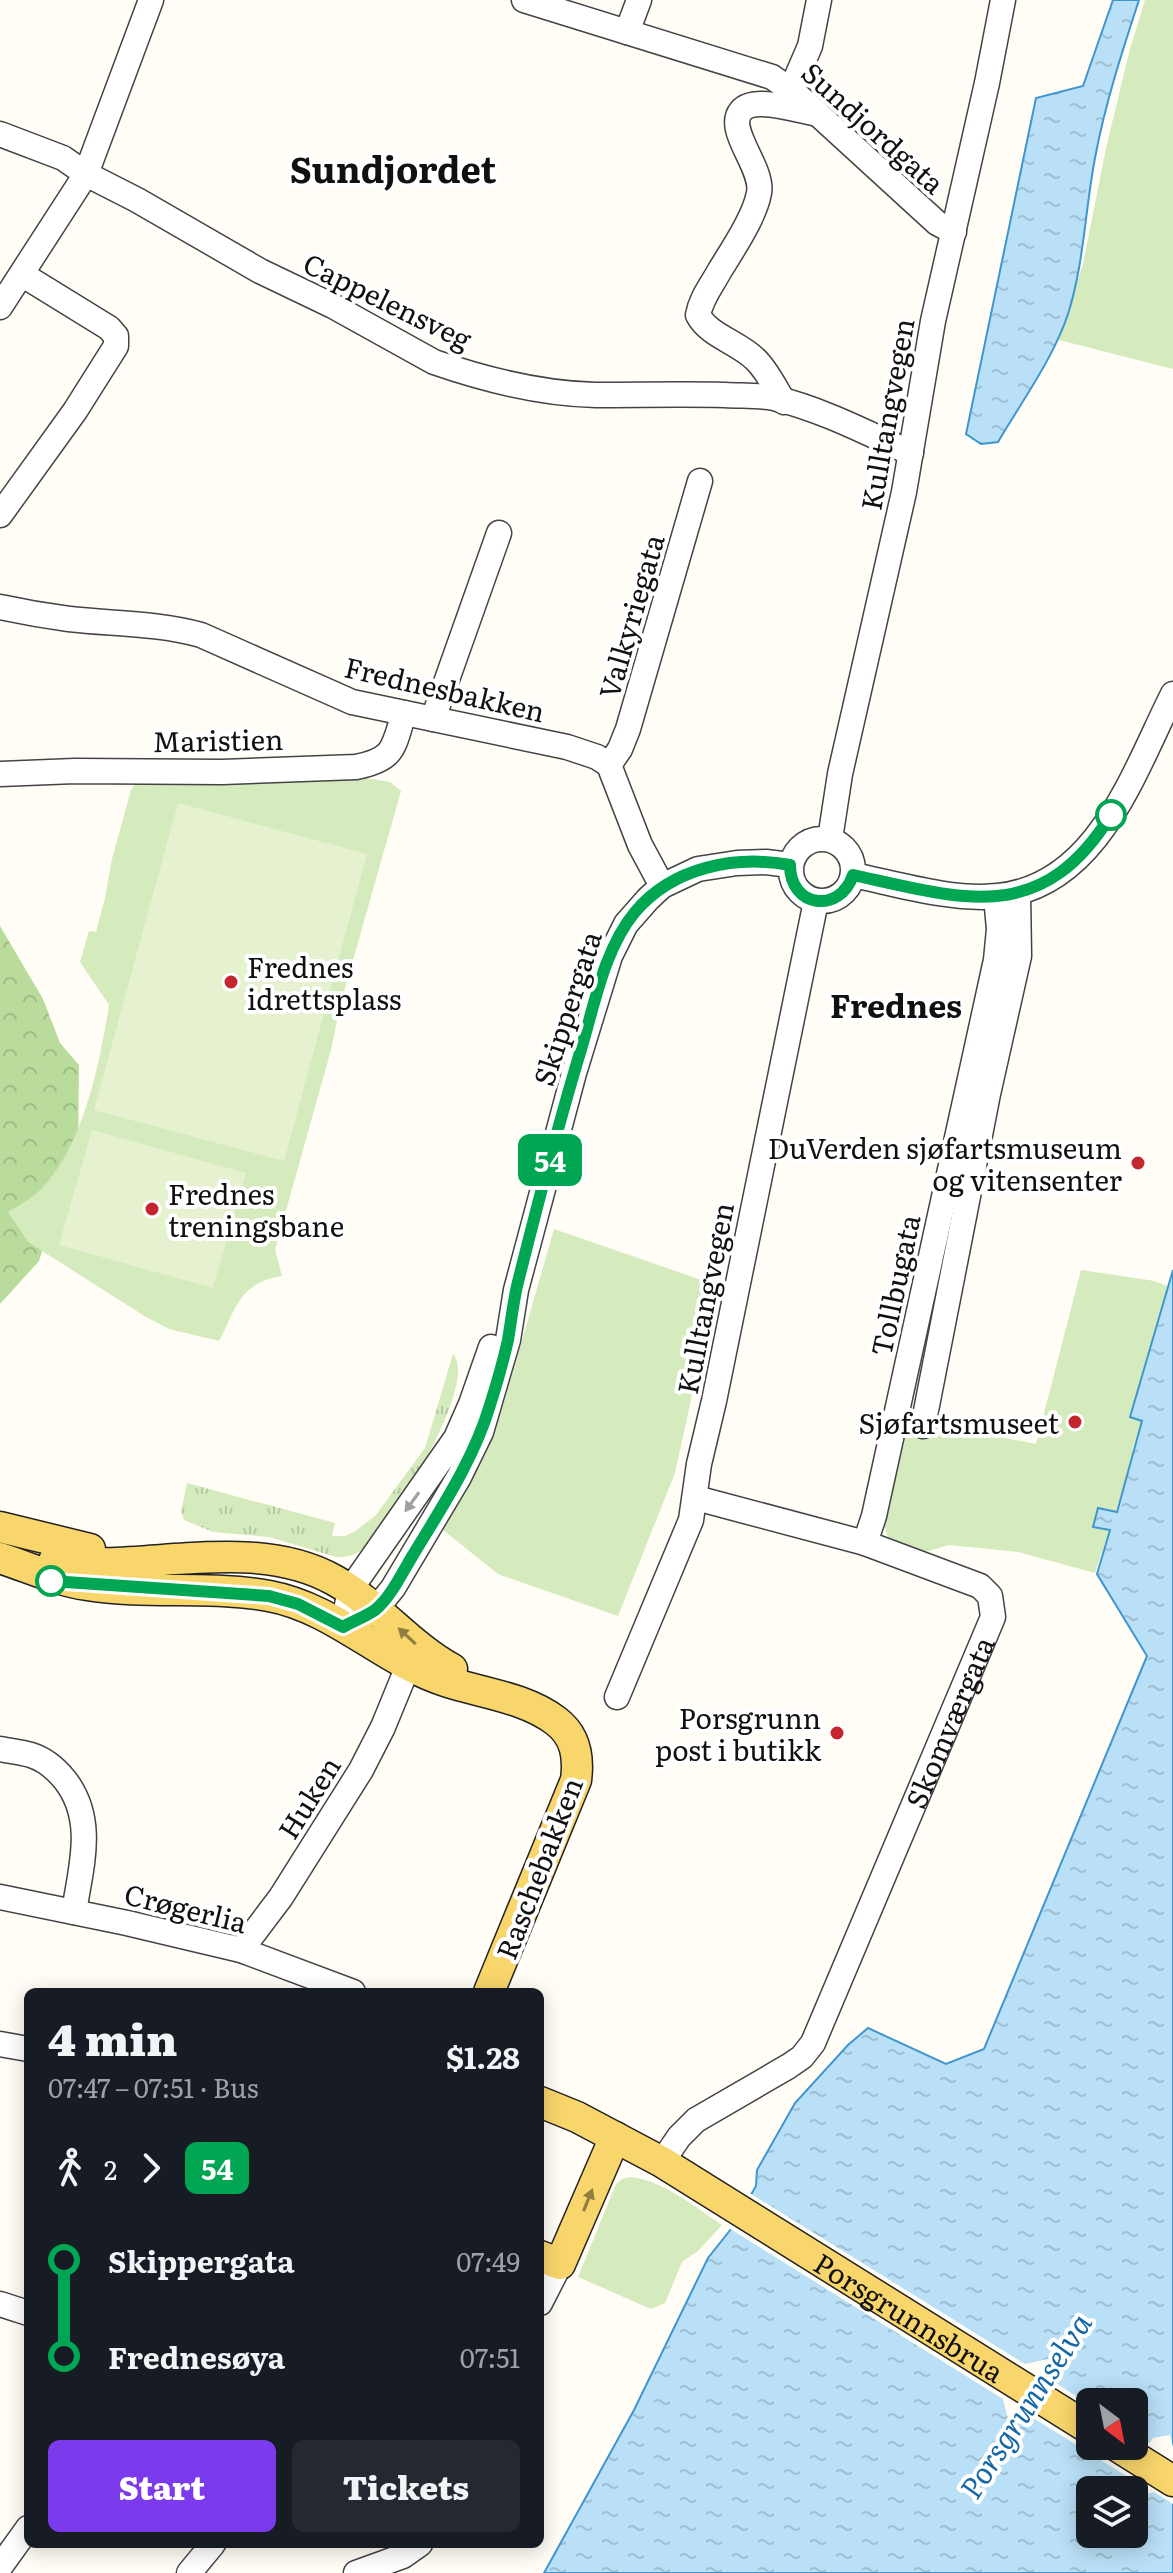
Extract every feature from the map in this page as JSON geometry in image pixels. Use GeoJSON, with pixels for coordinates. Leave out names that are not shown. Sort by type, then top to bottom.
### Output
{"type":"FeatureCollection","features":[{"type":"Feature","properties":{"kind":"main road"},"geometry":{"type":"LineString","coordinates":[[0,1527],[150,1562]]}},
{"type":"Feature","properties":{"kind":"main road","name":"Raschebakken"},"geometry":{"type":"LineString","coordinates":[[0,1556],[82,1565],[223,1557],[266,1560],[311,1570],[350,1590],[437,1661],[495,1694]]}},
{"type":"Feature","properties":{"kind":"main road","name":"Raschebakken"},"geometry":{"type":"LineString","coordinates":[[0,1556],[86,1585],[207,1590],[269,1596],[298,1604],[408,1666],[446,1682],[495,1694],[555,1720],[573,1741],[578,1766],[576,1780],[491,1988]]}},
{"type":"Feature","properties":{"kind":"main road"},"geometry":{"type":"LineString","coordinates":[[0,1574],[86,1585]]}},
{"type":"Feature","properties":{"kind":"main road"},"geometry":{"type":"LineString","coordinates":[[544,2104],[615,2137],[550,2260]]}},
{"type":"Feature","properties":{"kind":"main road","name":"Porsgrunnsbrua"},"geometry":{"type":"LineString","coordinates":[[615,2137],[662,2162],[1076,2420]]}},
{"type":"Feature","properties":{"kind":"main road"},"geometry":{"type":"LineString","coordinates":[[1139,2460],[1173,2481]]}},
{"type":"Feature","properties":{"kind":"street"},"geometry":{"type":"LineString","coordinates":[[0,307],[86,174],[151,0]]}},
{"type":"Feature","properties":{"kind":"street","name":"Sundjordgata"},"geometry":{"type":"LineString","coordinates":[[524,0],[772,77],[791,90],[937,223],[954,232]]}},
{"type":"Feature","properties":{"kind":"street"},"geometry":{"type":"LineString","coordinates":[[627,32],[639,0]]}},
{"type":"Feature","properties":{"kind":"street"},"geometry":{"type":"LineString","coordinates":[[791,90],[810,46],[819,0]]}},
{"type":"Feature","properties":{"kind":"street","name":"Kulltangvegen"},"geometry":{"type":"LineString","coordinates":[[830,839],[837,787],[911,453],[933,321],[1003,0]]}},
{"type":"Feature","properties":{"kind":"street"},"geometry":{"type":"LineString","coordinates":[[784,402],[754,358],[712,330],[698,315],[705,295],[740,234],[759,192],[757,171],[738,132],[737,116],[742,109],[758,103],[818,114]]}},
{"type":"Feature","properties":{"kind":"street","name":"Cappelensveg"},"geometry":{"type":"LineString","coordinates":[[0,134],[63,158],[86,174],[260,271],[451,368],[518,387],[545,391],[596,395],[672,393],[774,398],[911,453]]}},
{"type":"Feature","properties":{"kind":"street"},"geometry":{"type":"LineString","coordinates":[[0,515],[75,411],[116,346],[116,336],[109,328],[23,275]]}},
{"type":"Feature","properties":{"kind":"street","name":"Valkyriegata"},"geometry":{"type":"LineString","coordinates":[[609,765],[628,729],[700,481]]}},
{"type":"Feature","properties":{"kind":"street"},"geometry":{"type":"LineString","coordinates":[[433,719],[499,533]]}},
{"type":"Feature","properties":{"kind":"street","name":"Frednesbakken"},"geometry":{"type":"LineString","coordinates":[[0,607],[72,619],[180,629],[201,635],[352,702],[567,747],[597,757],[609,765]]}},
{"type":"Feature","properties":{"kind":"street"},"geometry":{"type":"LineString","coordinates":[[853,875],[944,893],[1007,895],[1055,878],[1091,844],[1120,799],[1173,694]]}},
{"type":"Feature","properties":{"kind":"street","name":"Maristien"},"geometry":{"type":"LineString","coordinates":[[0,774],[356,767],[375,763],[387,756],[392,750],[404,713]]}},
{"type":"Feature","properties":{"kind":"street"},"geometry":{"type":"LineString","coordinates":[[609,765],[640,845],[662,886]]}},
{"type":"Feature","properties":{"kind":"street"},"geometry":{"type":"LineString","coordinates":[[830,839],[848,852],[853,863],[853,875],[844,892],[826,901],[816,901],[799,892],[793,884],[790,865],[794,855],[809,841],[830,839]]}},
{"type":"Feature","properties":{"kind":"street","name":"Skippergata"},"geometry":{"type":"LineString","coordinates":[[343,1627],[376,1609],[393,1588],[444,1504],[481,1432],[508,1340],[516,1290],[574,1073],[610,956],[620,935],[635,912],[662,886],[678,877],[707,867],[747,862],[790,865]]}},
{"type":"Feature","properties":{"kind":"street"},"geometry":{"type":"LineString","coordinates":[[923,1426],[988,1094],[1019,956],[1007,895]]}},
{"type":"Feature","properties":{"kind":"street","name":"Tollbugata"},"geometry":{"type":"LineString","coordinates":[[865,1543],[874,1516],[996,960],[1007,895]]}},
{"type":"Feature","properties":{"kind":"street","name":"Kulltangvegen"},"geometry":{"type":"LineString","coordinates":[[617,1697],[691,1520],[699,1464],[816,901]]}},
{"type":"Feature","properties":{"kind":"street","name":"Skippergata"},"geometry":{"type":"LineString","coordinates":[[343,1627],[350,1590],[456,1438],[494,1336],[516,1290]]}},
{"type":"Feature","properties":{"kind":"street","name":"Skomværgata"},"geometry":{"type":"LineString","coordinates":[[662,2162],[679,2137],[696,2120],[802,2057],[813,2043],[993,1617],[990,1596],[980,1586],[865,1543],[696,1498]]}},
{"type":"Feature","properties":{"kind":"street","name":"Huken"},"geometry":{"type":"LineString","coordinates":[[241,1950],[281,1897],[361,1770],[408,1666]]}},
{"type":"Feature","properties":{"kind":"street"},"geometry":{"type":"LineString","coordinates":[[0,1749],[31,1755],[48,1763],[61,1775],[79,1801],[85,1829],[74,1912]]}},
{"type":"Feature","properties":{"kind":"street","name":"Crøgerlia"},"geometry":{"type":"LineString","coordinates":[[0,1897],[241,1950],[342,1988]]}},
{"type":"Feature","properties":{"kind":"street"},"geometry":{"type":"LineString","coordinates":[[0,2044],[24,2048]]}},
{"type":"Feature","properties":{"kind":"street"},"geometry":{"type":"LineString","coordinates":[[544,2286],[550,2260]]}},
{"type":"Feature","properties":{"kind":"street"},"geometry":{"type":"LineString","coordinates":[[0,2304],[24,2312]]}},
{"type":"Feature","properties":{"kind":"street"},"geometry":{"type":"LineString","coordinates":[[0,2567],[24,2534]]}},
{"type":"Feature","properties":{"kind":"street"},"geometry":{"type":"LineString","coordinates":[[189,2573],[210,2548]]}},
{"type":"Feature","properties":{"kind":"street"},"geometry":{"type":"LineString","coordinates":[[356,2573],[403,2556],[414,2548]]}},
{"type":"Feature","properties":{"kind":"green space"},"geometry":{"type":"Polygon","coordinates":[[[1145,0],[1173,0],[1173,369],[1059,340],[1083,264],[1106,148],[1145,0]]]}},
{"type":"Feature","properties":{"kind":"green space"},"geometry":{"type":"Polygon","coordinates":[[[366,778],[390,782],[401,791],[275,1250],[282,1276],[257,1284],[241,1298],[219,1341],[169,1329],[28,1242],[8,1212],[39,1191],[57,1169],[80,1125],[88,1101],[109,1005],[80,962],[89,931],[96,932],[131,790],[143,781],[366,778]]]}},
{"type":"Feature","properties":{"kind":"green space","name":"Frednes idrettsplass"},"geometry":{"type":"Polygon","coordinates":[[[178,803],[367,854],[284,1161],[94,1110],[178,803]]]}},
{"type":"Feature","properties":{"kind":"green space"},"geometry":{"type":"Polygon","coordinates":[[[0,926],[43,999],[60,1043],[79,1065],[78,1156],[56,1207],[39,1261],[0,1304],[0,926]]]}},
{"type":"Feature","properties":{"kind":"green space","name":"Frednes treningsbane"},"geometry":{"type":"Polygon","coordinates":[[[92,1130],[246,1173],[213,1288],[59,1245],[92,1130]]]}},
{"type":"Feature","properties":{"kind":"green space"},"geometry":{"type":"Polygon","coordinates":[[[554,1229],[716,1285],[675,1473],[618,1616],[498,1574],[443,1530],[481,1459],[505,1400],[554,1229]]]}},
{"type":"Feature","properties":{"kind":"green space"},"geometry":{"type":"Polygon","coordinates":[[[1081,1270],[1155,1281],[1169,1287],[1130,1415],[1143,1420],[1132,1450],[1135,1452],[1095,1573],[1018,1552],[949,1545],[925,1552],[888,1538],[884,1525],[904,1425],[955,1428],[1036,1444],[1081,1270]]]}},
{"type":"Feature","properties":{"kind":"green space"},"geometry":{"type":"Polygon","coordinates":[[[453,1354],[458,1370],[454,1393],[429,1454],[393,1513],[377,1535],[358,1552],[336,1557],[269,1537],[213,1532],[184,1520],[181,1511],[187,1483],[335,1523],[332,1536],[354,1532],[375,1516],[425,1448],[453,1354]]]}},
{"type":"Feature","properties":{"kind":"green space"},"geometry":{"type":"Polygon","coordinates":[[[631,2177],[667,2189],[722,2225],[698,2251],[682,2262],[665,2303],[651,2309],[578,2277],[616,2184],[631,2177]]]}},
{"type":"Feature","properties":{"kind":"water"},"geometry":{"type":"Polygon","coordinates":[[[1113,0],[1139,0],[1099,138],[1078,276],[1068,314],[1046,363],[998,442],[981,444],[966,434],[1036,98],[1083,86],[1113,0]]]}},
{"type":"Feature","properties":{"kind":"water","name":"Porsgrunnselva"},"geometry":{"type":"Polygon","coordinates":[[[1173,1270],[1173,2573],[544,2573],[634,2410],[708,2258],[731,2229],[756,2186],[757,2170],[795,2103],[848,2045],[868,2028],[946,2064],[984,2049],[1147,1656],[1097,1574],[1110,1530],[1093,1527],[1098,1508],[1117,1512],[1142,1421],[1130,1417],[1173,1270]]]}},
{"type":"Feature","properties":{"kind":"pier"},"geometry":{"type":"Polygon","coordinates":[[[748,2192],[1025,2364],[1048,2359],[1053,2376],[1051,2380],[1076,2396],[1076,2445],[1030,2416],[1009,2423],[1003,2399],[727,2227],[748,2192]]]}},
{"type":"Feature","properties":{"kind":"pier"},"geometry":{"type":"Polygon","coordinates":[[[1170,2435],[1173,2447],[1173,2504],[1154,2492],[1148,2494],[1148,2476],[1126,2476],[1101,2460],[1148,2460],[1148,2442],[1153,2438],[1170,2435]]]}},
{"type":"Feature","properties":{"kind":"bus line","name":"54"},"geometry":{"type":"LineString","coordinates":[[51,1581],[269,1596],[298,1604],[343,1627],[376,1609],[393,1588],[444,1504],[481,1432],[508,1340],[516,1290],[580,1051],[610,956],[635,912],[662,886],[678,877],[698,869],[737,863],[790,865],[793,884],[807,898],[816,901],[836,898],[850,884],[853,875],[944,893],[996,897],[1018,893],[1055,878],[1069,868],[1082,856],[1111,815]]}},
{"type":"Feature","properties":{"kind":"place","name":"Frednes idrettsplass"},"geometry":{"type":"Point","coordinates":[231,982]}},
{"type":"Feature","properties":{"kind":"place","name":"DuVerden sjøfartsmuseum og vitensenter"},"geometry":{"type":"Point","coordinates":[1138,1163]}},
{"type":"Feature","properties":{"kind":"place","name":"Frednes treningsbane"},"geometry":{"type":"Point","coordinates":[152,1209]}},
{"type":"Feature","properties":{"kind":"place","name":"Sjøfartsmuseet"},"geometry":{"type":"Point","coordinates":[1075,1422]}},
{"type":"Feature","properties":{"kind":"place","name":"Porsgrunn post i butikk"},"geometry":{"type":"Point","coordinates":[837,1733]}},
{"type":"Feature","properties":{"kind":"district","name":"Sundjordet"},"geometry":{"type":"Point","coordinates":[393,167]}},
{"type":"Feature","properties":{"kind":"district","name":"Frednes"},"geometry":{"type":"Point","coordinates":[896,1004]}}]}
